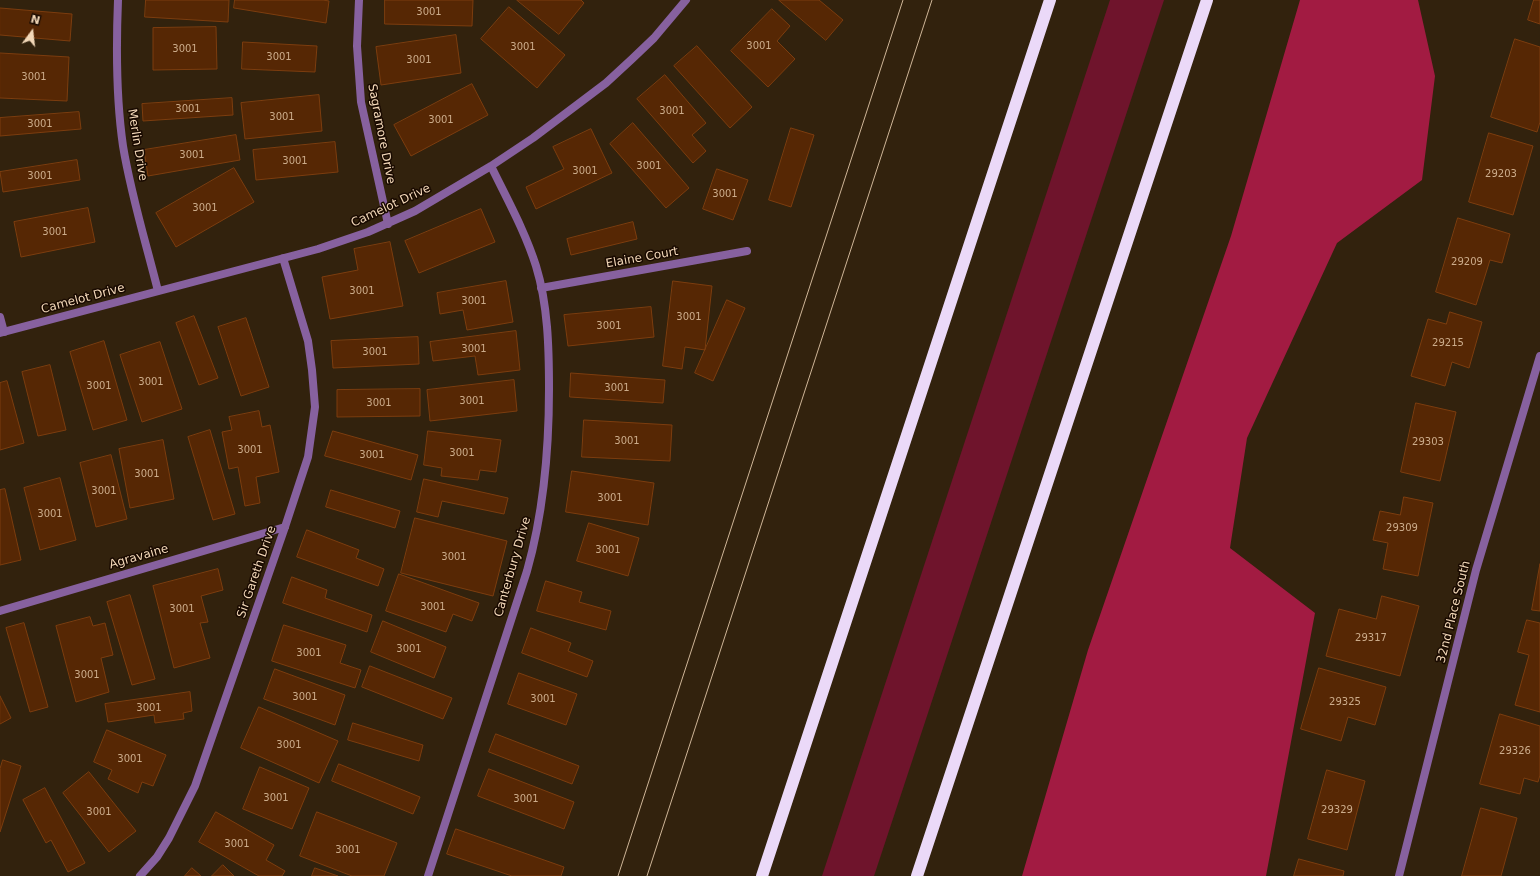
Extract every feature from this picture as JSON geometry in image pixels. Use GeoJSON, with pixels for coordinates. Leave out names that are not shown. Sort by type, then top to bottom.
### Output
{"type":"FeatureCollection","features":[{"type":"Feature","properties":{"kind":"highway"},"geometry":{"type":"LineString","coordinates":[[762,876],[1050,0]]}},
{"type":"Feature","properties":{"kind":"highway"},"geometry":{"type":"LineString","coordinates":[[917,876],[1207,0]]}},
{"type":"Feature","properties":{"kind":"street","name":"Merlin Drive"},"geometry":{"type":"LineString","coordinates":[[118,0],[116,74],[123,144],[127,168],[158,291]]}},
{"type":"Feature","properties":{"kind":"street","name":"Sagramore Drive"},"geometry":{"type":"LineString","coordinates":[[359,0],[357,53],[361,102],[388,224]]}},
{"type":"Feature","properties":{"kind":"street","name":"Camelot Drive"},"geometry":{"type":"LineString","coordinates":[[2,333],[346,240],[388,224],[415,211],[491,166],[533,138],[606,83],[654,38],[686,0]]}},
{"type":"Feature","properties":{"kind":"street","name":"Canterbury Drive"},"geometry":{"type":"LineString","coordinates":[[428,876],[527,571],[539,524],[545,480],[549,396],[547,332],[541,288],[535,265],[525,239],[491,166]]}},
{"type":"Feature","properties":{"kind":"street","name":"Elaine Court"},"geometry":{"type":"LineString","coordinates":[[541,288],[747,251]]}},
{"type":"Feature","properties":{"kind":"street","name":"Sir Gareth Drive"},"geometry":{"type":"LineString","coordinates":[[140,876],[157,857],[169,838],[195,786],[308,457],[315,407],[308,341],[283,258]]}},
{"type":"Feature","properties":{"kind":"street"},"geometry":{"type":"LineString","coordinates":[[0,317],[2,333]]}},
{"type":"Feature","properties":{"kind":"street","name":"32nd Place South"},"geometry":{"type":"LineString","coordinates":[[1399,876],[1476,570],[1540,356]]}},
{"type":"Feature","properties":{"kind":"street","name":"Agravaine"},"geometry":{"type":"LineString","coordinates":[[0,610],[285,527]]}},
{"type":"Feature","properties":{"kind":"shaded area"},"geometry":{"type":"Polygon","coordinates":[[[1110,0],[1164,0],[874,876],[822,876],[1110,0]]]}},
{"type":"Feature","properties":{"kind":"shaded area"},"geometry":{"type":"Polygon","coordinates":[[[1300,0],[1418,0],[1435,76],[1422,180],[1337,243],[1247,438],[1230,548],[1315,613],[1266,876],[1022,876],[1088,650],[1231,236],[1300,0]]]}},
{"type":"Feature","properties":{"kind":"building"},"geometry":{"type":"Polygon","coordinates":[[[146,0],[229,0],[228,22],[145,17],[146,0]]]}},
{"type":"Feature","properties":{"kind":"building"},"geometry":{"type":"Polygon","coordinates":[[[235,0],[329,1],[326,23],[234,8],[235,0]]]}},
{"type":"Feature","properties":{"kind":"building"},"geometry":{"type":"Polygon","coordinates":[[[385,0],[473,0],[472,26],[385,24],[385,0]]]}},
{"type":"Feature","properties":{"kind":"building"},"geometry":{"type":"Polygon","coordinates":[[[517,0],[581,0],[584,3],[559,34],[517,0]]]}},
{"type":"Feature","properties":{"kind":"building"},"geometry":{"type":"Polygon","coordinates":[[[779,0],[819,0],[843,20],[826,40],[779,0]]]}},
{"type":"Feature","properties":{"kind":"building"},"geometry":{"type":"Polygon","coordinates":[[[1534,0],[1540,0],[1540,24],[1528,20],[1534,0]]]}},
{"type":"Feature","properties":{"kind":"building"},"geometry":{"type":"Polygon","coordinates":[[[509,7],[565,55],[537,88],[481,39],[509,7]]]}},
{"type":"Feature","properties":{"kind":"building"},"geometry":{"type":"Polygon","coordinates":[[[0,8],[72,14],[70,41],[0,35],[0,8]]]}},
{"type":"Feature","properties":{"kind":"building"},"geometry":{"type":"Polygon","coordinates":[[[772,9],[790,26],[777,41],[795,59],[768,87],[731,51],[772,9]]]}},
{"type":"Feature","properties":{"kind":"building"},"geometry":{"type":"Polygon","coordinates":[[[216,27],[217,69],[153,70],[153,28],[216,27]]]}},
{"type":"Feature","properties":{"kind":"building"},"geometry":{"type":"Polygon","coordinates":[[[456,35],[461,73],[381,85],[376,47],[456,35]]]}},
{"type":"Feature","properties":{"kind":"building"},"geometry":{"type":"Polygon","coordinates":[[[1515,39],[1540,47],[1540,122],[1537,132],[1491,117],[1515,39]]]}},
{"type":"Feature","properties":{"kind":"building"},"geometry":{"type":"Polygon","coordinates":[[[243,42],[317,46],[315,72],[242,69],[243,42]]]}},
{"type":"Feature","properties":{"kind":"building"},"geometry":{"type":"Polygon","coordinates":[[[697,46],[752,107],[730,128],[674,66],[697,46]]]}},
{"type":"Feature","properties":{"kind":"building"},"geometry":{"type":"Polygon","coordinates":[[[0,53],[69,57],[67,101],[0,98],[0,53]]]}},
{"type":"Feature","properties":{"kind":"building"},"geometry":{"type":"Polygon","coordinates":[[[665,75],[706,123],[692,135],[706,151],[693,163],[637,99],[665,75]]]}},
{"type":"Feature","properties":{"kind":"building"},"geometry":{"type":"Polygon","coordinates":[[[472,84],[488,115],[411,156],[394,125],[472,84]]]}},
{"type":"Feature","properties":{"kind":"building"},"geometry":{"type":"Polygon","coordinates":[[[319,95],[322,131],[245,139],[241,103],[319,95]]]}},
{"type":"Feature","properties":{"kind":"building"},"geometry":{"type":"Polygon","coordinates":[[[232,98],[233,115],[143,121],[142,104],[232,98]]]}},
{"type":"Feature","properties":{"kind":"building"},"geometry":{"type":"Polygon","coordinates":[[[79,112],[81,129],[0,136],[0,118],[79,112]]]}},
{"type":"Feature","properties":{"kind":"building"},"geometry":{"type":"Polygon","coordinates":[[[633,123],[689,188],[666,208],[610,144],[633,123]]]}},
{"type":"Feature","properties":{"kind":"building"},"geometry":{"type":"Polygon","coordinates":[[[791,128],[814,135],[791,207],[769,200],[791,128]]]}},
{"type":"Feature","properties":{"kind":"building"},"geometry":{"type":"Polygon","coordinates":[[[591,129],[612,173],[536,209],[526,187],[564,169],[553,147],[591,129]]]}},
{"type":"Feature","properties":{"kind":"building"},"geometry":{"type":"Polygon","coordinates":[[[1489,133],[1533,146],[1513,215],[1469,202],[1489,133]]]}},
{"type":"Feature","properties":{"kind":"building"},"geometry":{"type":"Polygon","coordinates":[[[236,135],[240,160],[148,176],[144,150],[236,135]]]}},
{"type":"Feature","properties":{"kind":"building"},"geometry":{"type":"Polygon","coordinates":[[[335,142],[338,172],[256,180],[253,150],[335,142]]]}},
{"type":"Feature","properties":{"kind":"building"},"geometry":{"type":"Polygon","coordinates":[[[77,160],[80,180],[3,192],[0,172],[77,160]]]}},
{"type":"Feature","properties":{"kind":"building"},"geometry":{"type":"Polygon","coordinates":[[[234,168],[254,202],[176,247],[156,213],[234,168]]]}},
{"type":"Feature","properties":{"kind":"building"},"geometry":{"type":"Polygon","coordinates":[[[717,169],[748,180],[733,220],[703,209],[717,169]]]}},
{"type":"Feature","properties":{"kind":"building"},"geometry":{"type":"Polygon","coordinates":[[[88,208],[95,242],[21,257],[14,222],[88,208]]]}},
{"type":"Feature","properties":{"kind":"building"},"geometry":{"type":"Polygon","coordinates":[[[481,209],[495,242],[419,273],[405,241],[481,209]]]}},
{"type":"Feature","properties":{"kind":"building"},"geometry":{"type":"Polygon","coordinates":[[[1458,218],[1510,234],[1502,263],[1490,260],[1476,305],[1436,292],[1458,218]]]}},
{"type":"Feature","properties":{"kind":"building"},"geometry":{"type":"Polygon","coordinates":[[[633,222],[637,239],[571,255],[567,239],[633,222]]]}},
{"type":"Feature","properties":{"kind":"building"},"geometry":{"type":"Polygon","coordinates":[[[390,242],[403,306],[330,319],[322,277],[358,270],[354,249],[390,242]]]}},
{"type":"Feature","properties":{"kind":"building"},"geometry":{"type":"Polygon","coordinates":[[[506,281],[513,322],[467,330],[463,310],[440,314],[437,293],[506,281]]]}},
{"type":"Feature","properties":{"kind":"building"},"geometry":{"type":"Polygon","coordinates":[[[673,281],[712,286],[705,350],[685,347],[682,369],[663,366],[673,281]]]}},
{"type":"Feature","properties":{"kind":"building"},"geometry":{"type":"Polygon","coordinates":[[[727,300],[745,308],[713,381],[695,373],[727,300]]]}},
{"type":"Feature","properties":{"kind":"building"},"geometry":{"type":"Polygon","coordinates":[[[651,307],[654,337],[568,346],[564,315],[651,307]]]}},
{"type":"Feature","properties":{"kind":"building"},"geometry":{"type":"Polygon","coordinates":[[[1450,312],[1482,322],[1469,368],[1452,362],[1445,386],[1411,376],[1428,319],[1446,324],[1450,312]]]}},
{"type":"Feature","properties":{"kind":"building"},"geometry":{"type":"Polygon","coordinates":[[[194,316],[218,378],[199,385],[176,323],[194,316]]]}},
{"type":"Feature","properties":{"kind":"building"},"geometry":{"type":"Polygon","coordinates":[[[246,318],[269,387],[241,396],[218,327],[246,318]]]}},
{"type":"Feature","properties":{"kind":"building"},"geometry":{"type":"Polygon","coordinates":[[[516,331],[520,370],[478,375],[475,356],[433,361],[430,342],[516,331]]]}},
{"type":"Feature","properties":{"kind":"building"},"geometry":{"type":"Polygon","coordinates":[[[418,337],[419,364],[333,368],[331,341],[418,337]]]}},
{"type":"Feature","properties":{"kind":"building"},"geometry":{"type":"Polygon","coordinates":[[[104,341],[127,420],[93,430],[70,352],[104,341]]]}},
{"type":"Feature","properties":{"kind":"building"},"geometry":{"type":"Polygon","coordinates":[[[160,342],[182,409],[142,422],[120,355],[160,342]]]}},
{"type":"Feature","properties":{"kind":"building"},"geometry":{"type":"Polygon","coordinates":[[[50,365],[66,430],[38,436],[22,372],[50,365]]]}},
{"type":"Feature","properties":{"kind":"building"},"geometry":{"type":"Polygon","coordinates":[[[571,373],[665,380],[663,403],[570,397],[571,373]]]}},
{"type":"Feature","properties":{"kind":"building"},"geometry":{"type":"Polygon","coordinates":[[[514,380],[517,411],[430,421],[427,390],[514,380]]]}},
{"type":"Feature","properties":{"kind":"building"},"geometry":{"type":"Polygon","coordinates":[[[7,381],[24,443],[0,450],[0,383],[7,381]]]}},
{"type":"Feature","properties":{"kind":"building"},"geometry":{"type":"Polygon","coordinates":[[[420,389],[420,416],[337,417],[337,390],[420,389]]]}},
{"type":"Feature","properties":{"kind":"building"},"geometry":{"type":"Polygon","coordinates":[[[1416,403],[1456,412],[1440,481],[1401,472],[1416,403]]]}},
{"type":"Feature","properties":{"kind":"building"},"geometry":{"type":"Polygon","coordinates":[[[259,411],[262,427],[270,425],[279,472],[256,477],[260,503],[245,506],[238,467],[229,469],[222,432],[232,430],[229,417],[259,411]]]}},
{"type":"Feature","properties":{"kind":"building"},"geometry":{"type":"Polygon","coordinates":[[[584,420],[672,425],[670,461],[582,457],[584,420]]]}},
{"type":"Feature","properties":{"kind":"building"},"geometry":{"type":"Polygon","coordinates":[[[210,430],[235,514],[213,520],[188,437],[210,430]]]}},
{"type":"Feature","properties":{"kind":"building"},"geometry":{"type":"Polygon","coordinates":[[[333,431],[418,455],[411,480],[325,456],[333,431]]]}},
{"type":"Feature","properties":{"kind":"building"},"geometry":{"type":"Polygon","coordinates":[[[428,431],[501,440],[496,472],[480,470],[478,480],[441,476],[442,468],[424,465],[428,431]]]}},
{"type":"Feature","properties":{"kind":"building"},"geometry":{"type":"Polygon","coordinates":[[[163,440],[174,499],[130,508],[119,449],[163,440]]]}},
{"type":"Feature","properties":{"kind":"building"},"geometry":{"type":"Polygon","coordinates":[[[111,455],[127,519],[96,527],[80,463],[111,455]]]}},
{"type":"Feature","properties":{"kind":"building"},"geometry":{"type":"Polygon","coordinates":[[[572,471],[654,483],[648,525],[566,512],[572,471]]]}},
{"type":"Feature","properties":{"kind":"building"},"geometry":{"type":"Polygon","coordinates":[[[60,478],[76,540],[40,550],[24,488],[60,478]]]}},
{"type":"Feature","properties":{"kind":"building"},"geometry":{"type":"Polygon","coordinates":[[[424,479],[508,498],[504,514],[442,501],[438,517],[417,512],[424,479]]]}},
{"type":"Feature","properties":{"kind":"building"},"geometry":{"type":"Polygon","coordinates":[[[5,489],[21,560],[0,565],[0,490],[5,489]]]}},
{"type":"Feature","properties":{"kind":"building"},"geometry":{"type":"Polygon","coordinates":[[[331,490],[400,511],[395,528],[326,507],[331,490]]]}},
{"type":"Feature","properties":{"kind":"building"},"geometry":{"type":"Polygon","coordinates":[[[1404,497],[1433,503],[1418,576],[1383,569],[1388,543],[1373,540],[1380,511],[1400,515],[1404,497]]]}},
{"type":"Feature","properties":{"kind":"building"},"geometry":{"type":"Polygon","coordinates":[[[415,518],[507,541],[493,596],[401,573],[415,518]]]}},
{"type":"Feature","properties":{"kind":"building"},"geometry":{"type":"Polygon","coordinates":[[[589,523],[639,538],[628,576],[577,561],[589,523]]]}},
{"type":"Feature","properties":{"kind":"building"},"geometry":{"type":"Polygon","coordinates":[[[307,530],[359,550],[356,558],[384,569],[378,586],[297,557],[307,530]]]}},
{"type":"Feature","properties":{"kind":"building"},"geometry":{"type":"Polygon","coordinates":[[[1540,564],[1540,611],[1532,610],[1540,564]]]}},
{"type":"Feature","properties":{"kind":"building"},"geometry":{"type":"Polygon","coordinates":[[[218,569],[223,590],[201,596],[208,622],[200,623],[210,658],[174,668],[153,586],[218,569]]]}},
{"type":"Feature","properties":{"kind":"building"},"geometry":{"type":"Polygon","coordinates":[[[399,574],[479,603],[472,621],[453,614],[446,632],[386,611],[399,574]]]}},
{"type":"Feature","properties":{"kind":"building"},"geometry":{"type":"Polygon","coordinates":[[[292,577],[327,590],[325,598],[372,615],[367,632],[283,603],[292,577]]]}},
{"type":"Feature","properties":{"kind":"building"},"geometry":{"type":"Polygon","coordinates":[[[546,581],[582,592],[579,602],[611,611],[606,630],[537,611],[546,581]]]}},
{"type":"Feature","properties":{"kind":"building"},"geometry":{"type":"Polygon","coordinates":[[[130,595],[155,679],[132,685],[107,602],[130,595]]]}},
{"type":"Feature","properties":{"kind":"building"},"geometry":{"type":"Polygon","coordinates":[[[1382,596],[1419,606],[1400,676],[1326,656],[1339,609],[1376,619],[1382,596]]]}},
{"type":"Feature","properties":{"kind":"building"},"geometry":{"type":"Polygon","coordinates":[[[90,617],[93,626],[105,623],[113,655],[101,658],[109,692],[76,702],[56,626],[90,617]]]}},
{"type":"Feature","properties":{"kind":"building"},"geometry":{"type":"Polygon","coordinates":[[[1527,620],[1540,623],[1540,712],[1515,705],[1529,655],[1518,652],[1527,620]]]}},
{"type":"Feature","properties":{"kind":"building"},"geometry":{"type":"Polygon","coordinates":[[[383,621],[446,647],[434,678],[371,652],[383,621]]]}},
{"type":"Feature","properties":{"kind":"building"},"geometry":{"type":"Polygon","coordinates":[[[24,623],[48,707],[30,712],[6,628],[24,623]]]}},
{"type":"Feature","properties":{"kind":"building"},"geometry":{"type":"Polygon","coordinates":[[[284,625],[346,645],[340,663],[361,670],[355,688],[272,661],[284,625]]]}},
{"type":"Feature","properties":{"kind":"building"},"geometry":{"type":"Polygon","coordinates":[[[531,628],[571,643],[568,651],[593,661],[587,677],[522,653],[531,628]]]}},
{"type":"Feature","properties":{"kind":"building"},"geometry":{"type":"Polygon","coordinates":[[[370,666],[452,698],[443,719],[362,687],[370,666]]]}},
{"type":"Feature","properties":{"kind":"building"},"geometry":{"type":"Polygon","coordinates":[[[1319,668],[1386,687],[1375,725],[1348,717],[1341,741],[1301,729],[1319,668]]]}},
{"type":"Feature","properties":{"kind":"building"},"geometry":{"type":"Polygon","coordinates":[[[275,669],[345,695],[335,725],[264,699],[275,669]]]}},
{"type":"Feature","properties":{"kind":"building"},"geometry":{"type":"Polygon","coordinates":[[[519,673],[577,694],[566,725],[508,704],[519,673]]]}},
{"type":"Feature","properties":{"kind":"building"},"geometry":{"type":"Polygon","coordinates":[[[190,692],[192,711],[183,713],[184,719],[155,723],[154,715],[108,722],[105,704],[190,692]]]}},
{"type":"Feature","properties":{"kind":"building"},"geometry":{"type":"Polygon","coordinates":[[[0,696],[11,718],[0,724],[0,696]]]}},
{"type":"Feature","properties":{"kind":"building"},"geometry":{"type":"Polygon","coordinates":[[[259,707],[338,741],[319,783],[241,748],[259,707]]]}},
{"type":"Feature","properties":{"kind":"building"},"geometry":{"type":"Polygon","coordinates":[[[1500,714],[1540,726],[1540,775],[1538,782],[1524,778],[1520,794],[1480,784],[1500,714]]]}},
{"type":"Feature","properties":{"kind":"building"},"geometry":{"type":"Polygon","coordinates":[[[353,723],[423,745],[419,761],[348,740],[353,723]]]}},
{"type":"Feature","properties":{"kind":"building"},"geometry":{"type":"Polygon","coordinates":[[[107,730],[166,755],[153,786],[142,782],[138,793],[108,779],[112,770],[94,762],[107,730]]]}},
{"type":"Feature","properties":{"kind":"building"},"geometry":{"type":"Polygon","coordinates":[[[496,734],[579,766],[572,784],[489,752],[496,734]]]}},
{"type":"Feature","properties":{"kind":"building"},"geometry":{"type":"Polygon","coordinates":[[[3,760],[21,766],[0,832],[0,769],[3,760]]]}},
{"type":"Feature","properties":{"kind":"building"},"geometry":{"type":"Polygon","coordinates":[[[339,764],[420,797],[413,814],[332,781],[339,764]]]}},
{"type":"Feature","properties":{"kind":"building"},"geometry":{"type":"Polygon","coordinates":[[[260,767],[309,788],[292,829],[243,809],[260,767]]]}},
{"type":"Feature","properties":{"kind":"building"},"geometry":{"type":"Polygon","coordinates":[[[489,769],[574,802],[564,829],[478,796],[489,769]]]}},
{"type":"Feature","properties":{"kind":"building"},"geometry":{"type":"Polygon","coordinates":[[[1327,770],[1365,781],[1347,850],[1308,839],[1327,770]]]}},
{"type":"Feature","properties":{"kind":"building"},"geometry":{"type":"Polygon","coordinates":[[[89,772],[136,831],[109,852],[63,793],[89,772]]]}},
{"type":"Feature","properties":{"kind":"building"},"geometry":{"type":"Polygon","coordinates":[[[45,788],[85,863],[68,872],[51,840],[46,843],[23,800],[45,788]]]}},
{"type":"Feature","properties":{"kind":"building"},"geometry":{"type":"Polygon","coordinates":[[[1481,808],[1517,818],[1501,876],[1462,876],[1481,808]]]}},
{"type":"Feature","properties":{"kind":"building"},"geometry":{"type":"Polygon","coordinates":[[[216,812],[274,845],[266,860],[285,871],[282,876],[259,876],[199,842],[216,812]]]}},
{"type":"Feature","properties":{"kind":"building"},"geometry":{"type":"Polygon","coordinates":[[[317,812],[397,843],[384,876],[352,876],[300,856],[317,812]]]}},
{"type":"Feature","properties":{"kind":"building"},"geometry":{"type":"Polygon","coordinates":[[[456,829],[564,867],[561,876],[512,876],[447,854],[456,829]]]}},
{"type":"Feature","properties":{"kind":"building"},"geometry":{"type":"Polygon","coordinates":[[[1299,859],[1344,871],[1343,876],[1294,876],[1299,859]]]}},
{"type":"Feature","properties":{"kind":"building"},"geometry":{"type":"Polygon","coordinates":[[[223,865],[234,876],[212,876],[223,865]]]}},
{"type":"Feature","properties":{"kind":"building"},"geometry":{"type":"Polygon","coordinates":[[[192,868],[201,876],[185,876],[192,868]]]}},
{"type":"Feature","properties":{"kind":"building"},"geometry":{"type":"Polygon","coordinates":[[[315,868],[338,876],[312,876],[315,868]]]}},
{"type":"Feature","properties":{"kind":"tram line"},"geometry":{"type":"LineString","coordinates":[[618,876],[903,0]]}},
{"type":"Feature","properties":{"kind":"tram line"},"geometry":{"type":"LineString","coordinates":[[647,876],[932,0]]}}]}
